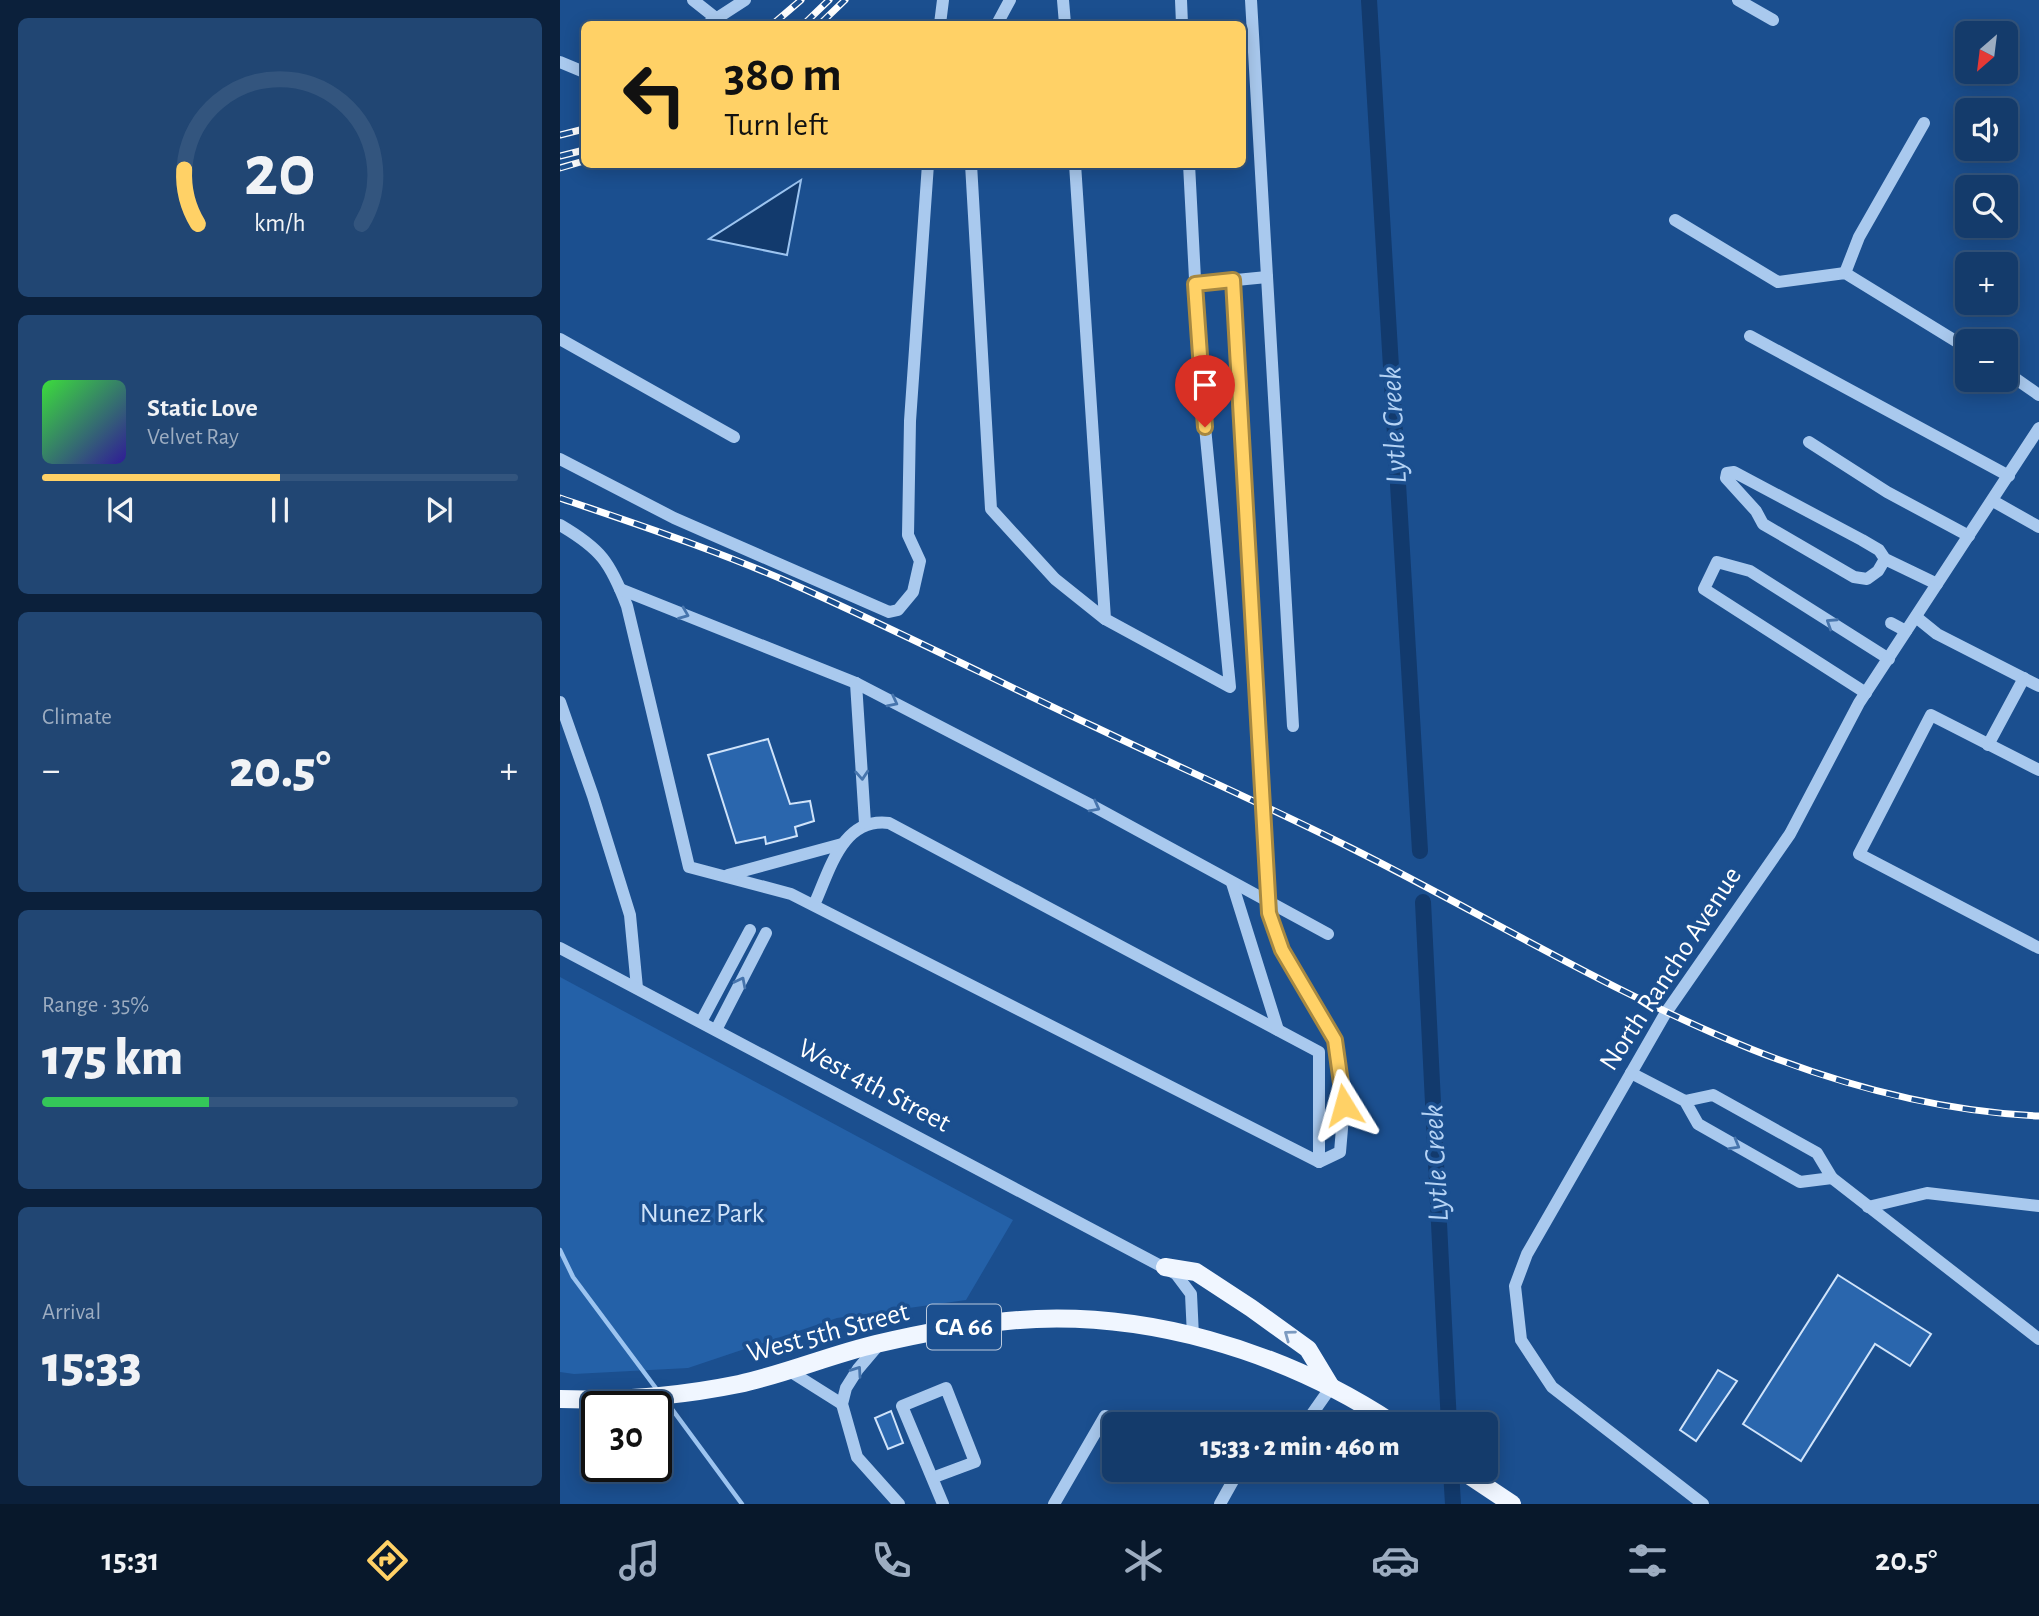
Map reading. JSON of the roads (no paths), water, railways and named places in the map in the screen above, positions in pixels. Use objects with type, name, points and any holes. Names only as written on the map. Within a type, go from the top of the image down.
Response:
[{"type":"main road","points":[[1165,1268],[1196,1272],[1251,1308],[1308,1349],[1331,1387]]},
{"type":"main road","name":"West 5th Street","points":[[560,1399],[600,1401],[672,1396],[741,1383],[880,1343],[945,1329],[1008,1321],[1130,1324],[1192,1336]]},
{"type":"main road","name":"CA 66","points":[[1192,1336],[1263,1357],[1331,1387],[1374,1412]]},
{"type":"main road","points":[[1480,1482],[1512,1504]]},
{"type":"street","points":[[694,0],[717,19],[745,0]]},
{"type":"street","points":[[940,21],[943,0]]},
{"type":"street","points":[[999,21],[1010,0]]},
{"type":"street","points":[[1063,0],[1065,21]]},
{"type":"street","points":[[1181,0],[1182,21]]},
{"type":"street","points":[[1251,0],[1293,726]]},
{"type":"street","points":[[1738,0],[1773,20]]},
{"type":"street","points":[[560,62],[581,71]]},
{"type":"street","points":[[1845,273],[1859,237],[1924,123]]},
{"type":"street","points":[[560,459],[674,518],[888,612],[898,611],[913,592],[920,561],[908,535],[911,421],[928,168]]},
{"type":"street","points":[[971,168],[991,509],[1055,579],[1105,619],[1230,687],[1200,375],[1189,168]]},
{"type":"street","points":[[1074,168],[1105,619]]},
{"type":"street","points":[[1675,220],[1778,282],[1845,273],[1955,341]]},
{"type":"street","points":[[1195,284],[1267,277]]},
{"type":"street","points":[[1233,280],[1240,353],[1269,913],[1282,950],[1335,1040],[1344,1105],[1339,1152],[1319,1162]]},
{"type":"street","points":[[1750,336],[2009,476]]},
{"type":"street","points":[[560,339],[734,437]]},
{"type":"street","points":[[2018,380],[2039,395]]},
{"type":"street","name":"North Rancho Avenue","points":[[1703,1504],[1552,1387],[1521,1340],[1515,1286],[1522,1262],[1665,1014],[1790,834],[1866,693],[2039,428]]},
{"type":"street","points":[[1809,442],[1887,492],[1969,536]]},
{"type":"street","points":[[1885,559],[1878,571],[1867,579],[1854,577],[1763,524],[1756,511],[1726,478],[1727,473],[1734,472],[1863,540],[1879,550],[1885,559],[1937,584]]},
{"type":"street","points":[[1993,501],[2039,527]]},
{"type":"street","points":[[560,525],[588,541],[613,570],[689,867],[791,894],[1319,1162]]},
{"type":"street","points":[[1866,693],[1704,589],[1717,562],[1750,570],[1889,659]]},
{"type":"street","points":[[620,589],[856,683],[1093,806],[1328,934]]},
{"type":"street","points":[[1916,617],[1937,634],[2039,686]]},
{"type":"street","points":[[1891,623],[1906,631]]},
{"type":"street","points":[[1988,744],[2024,678]]},
{"type":"street","points":[[856,683],[865,823]]},
{"type":"street","points":[[560,702],[593,796],[629,915],[637,988]]},
{"type":"street","points":[[2039,770],[1931,715],[1859,855],[2039,948]]},
{"type":"street","points":[[814,905],[842,844],[852,831],[865,823],[889,822],[1319,1052],[1319,1162]]},
{"type":"street","points":[[725,876],[842,844]]},
{"type":"street","points":[[1232,883],[1278,1030]]},
{"type":"street","points":[[701,1022],[750,930]]},
{"type":"street","points":[[716,1030],[766,933]]},
{"type":"street","name":"West 4th Street","points":[[560,948],[1165,1268],[1185,1283],[1191,1294],[1192,1336]]},
{"type":"street","points":[[1631,1073],[1685,1101],[1698,1124],[1800,1182],[1832,1178]]},
{"type":"street","points":[[1685,1101],[1713,1095],[1817,1153],[1832,1178],[2039,1339]]},
{"type":"street","points":[[1868,1207],[1927,1193],[2039,1206]]},
{"type":"street","points":[[880,1343],[846,1388],[842,1404],[857,1457],[900,1504]]},
{"type":"street","points":[[788,1370],[842,1404]]},
{"type":"street","points":[[1313,1412],[1331,1387]]},
{"type":"street","points":[[932,1478],[975,1462],[946,1388],[902,1406],[932,1478],[943,1504]]},
{"type":"street","points":[[1054,1504],[1102,1421]]},
{"type":"street","points":[[1220,1504],[1232,1482]]},
{"type":"waterway","name":"Lytle Creek","points":[[1369,0],[1420,851]]},
{"type":"waterway","name":"Lytle Creek","points":[[1423,902],[1448,1412]]},
{"type":"waterway","name":"Lytle Creek","points":[[560,1250],[573,1277],[658,1391]]},
{"type":"waterway","name":"Lytle Creek","points":[[672,1409],[742,1504]]},
{"type":"waterway","name":"Lytle Creek","points":[[1452,1482],[1453,1504]]},
{"type":"railway","points":[[776,21],[801,0]]},
{"type":"railway","points":[[807,21],[829,0]]},
{"type":"railway","points":[[823,21],[845,0]]},
{"type":"railway","points":[[560,135],[581,130]]},
{"type":"railway","points":[[560,156],[581,151]]},
{"type":"railway","points":[[560,168],[581,162]]},
{"type":"railway","points":[[560,498],[708,550],[833,602],[1319,832],[1598,978],[1682,1019],[1767,1055],[1854,1085],[1945,1106],[2039,1116]]},
{"type":"park label","name":"Nunez Park","points":[[702,1214]]}]
